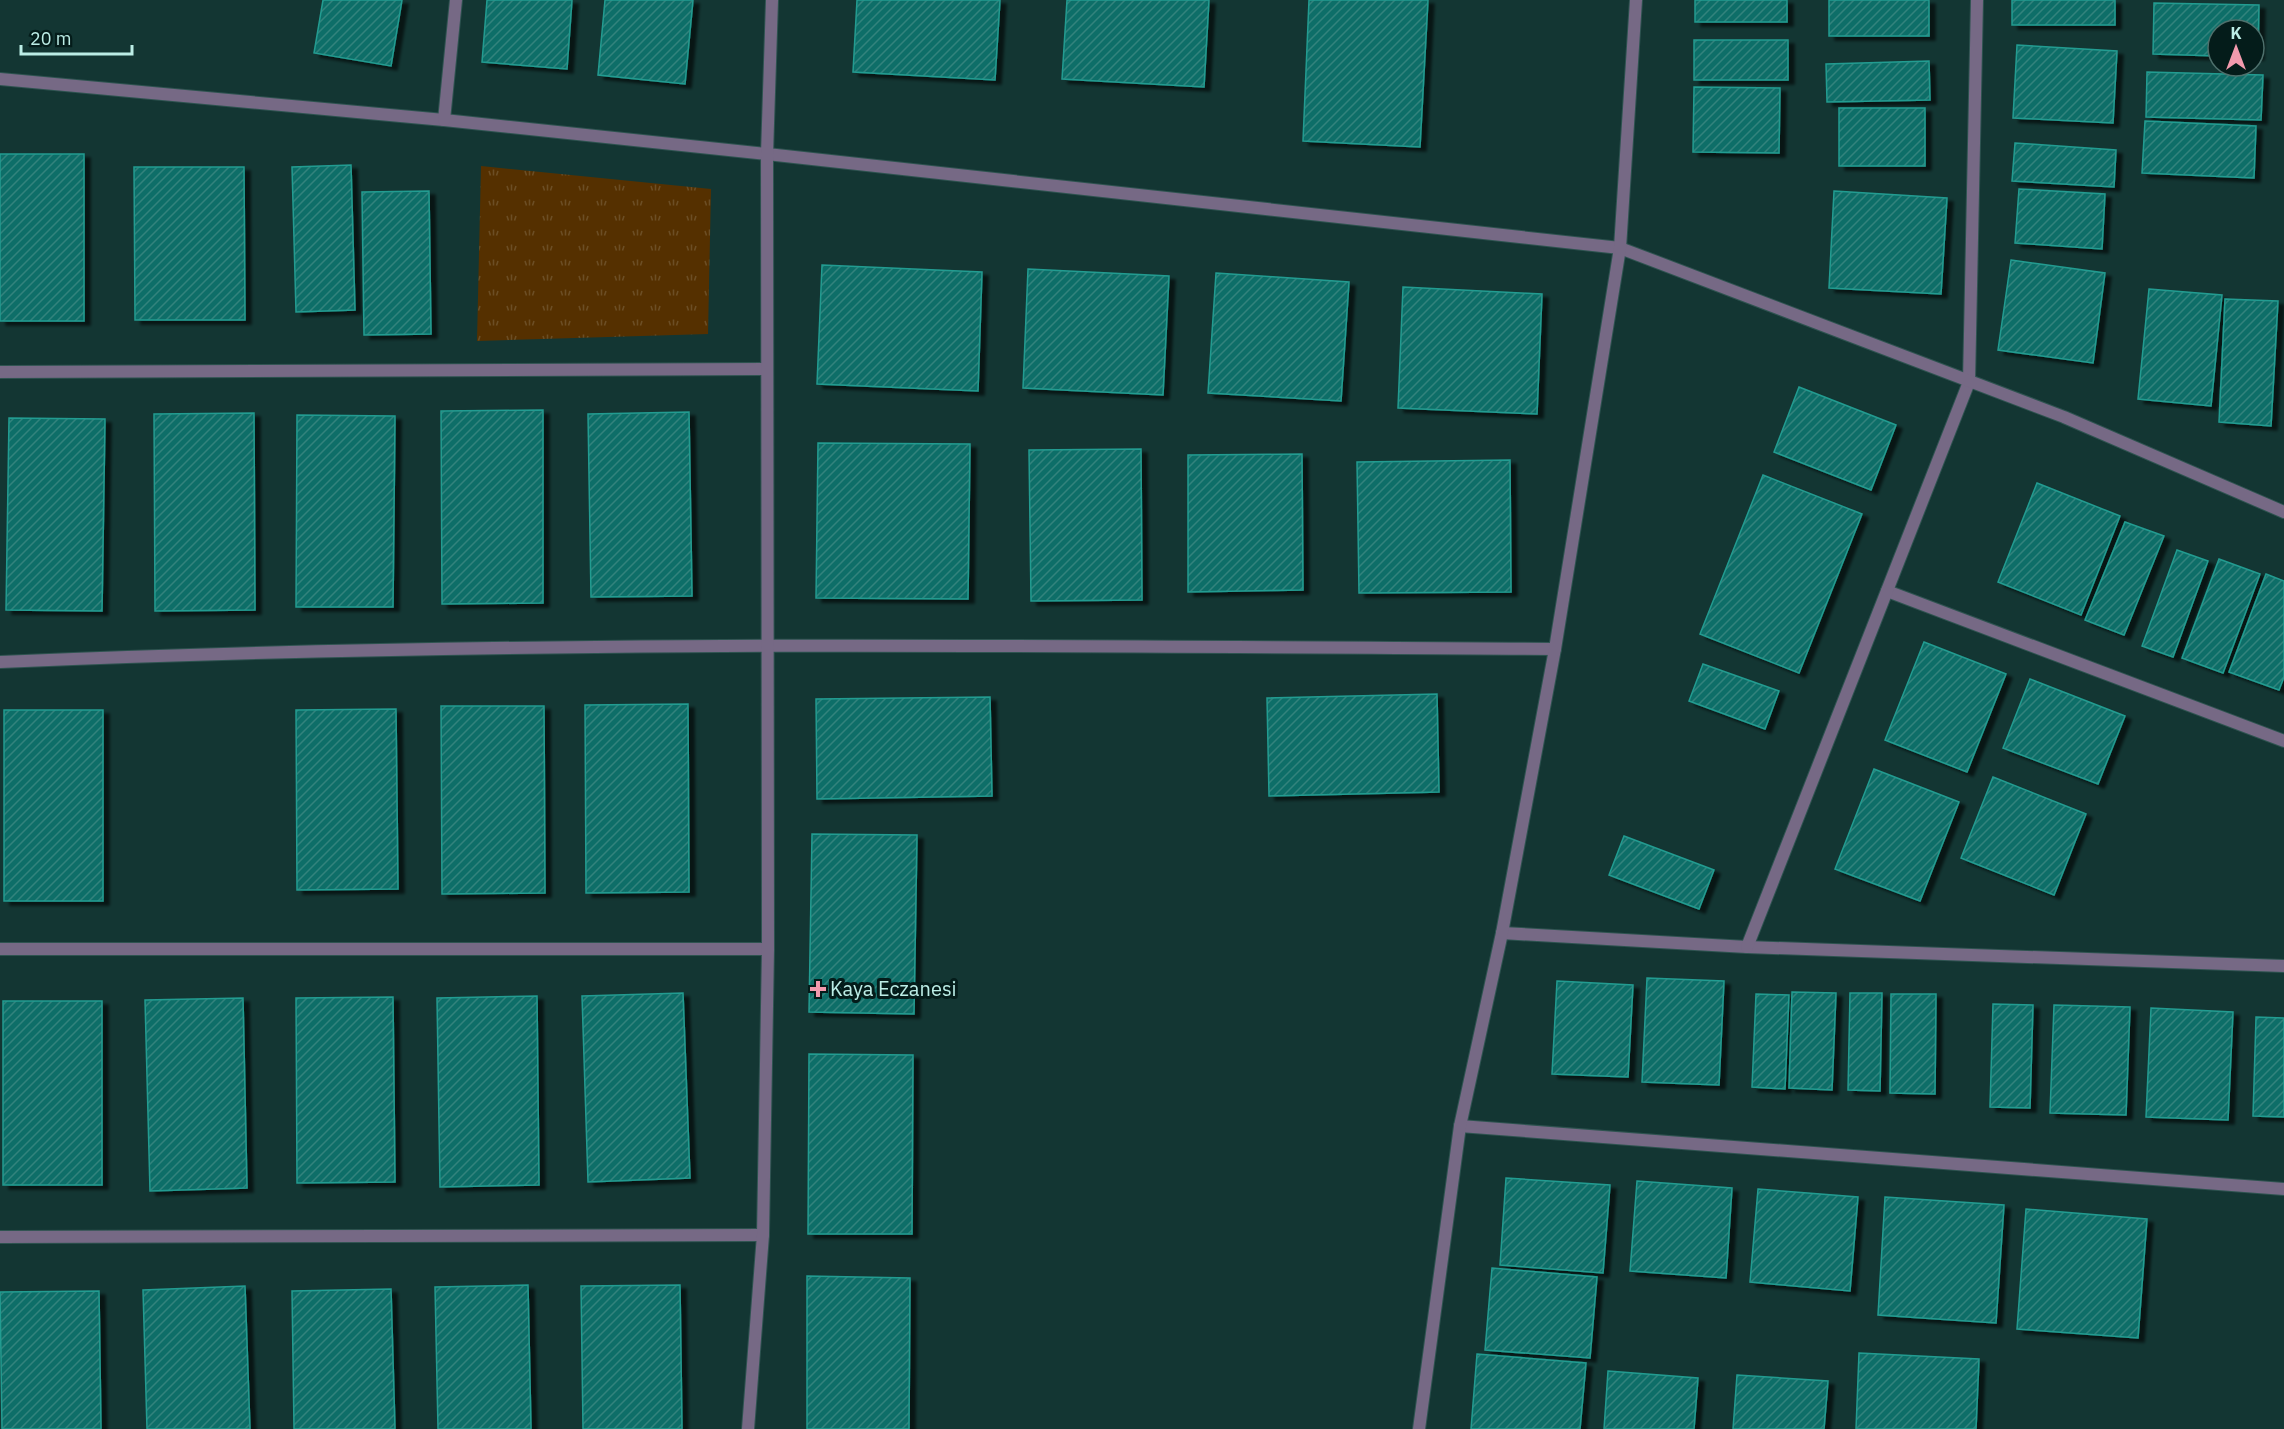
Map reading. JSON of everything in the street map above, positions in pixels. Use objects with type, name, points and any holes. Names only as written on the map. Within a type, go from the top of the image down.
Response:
[{"type":"street","points":[[444,120],[456,0]]},
{"type":"street","points":[[748,1429],[763,1235],[768,949],[767,154],[772,0]]},
{"type":"street","points":[[1419,1429],[1460,1126],[1502,933],[1555,649],[1620,248],[1636,0]]},
{"type":"street","points":[[1747,947],[1969,382],[1977,0]]},
{"type":"street","points":[[0,79],[444,120],[1620,248],[2064,417],[2284,512]]},
{"type":"street","points":[[0,372],[767,369]]},
{"type":"street","points":[[1887,591],[2284,741]]},
{"type":"street","points":[[0,662],[169,655],[766,644],[1555,649]]},
{"type":"street","points":[[1502,933],[1747,947],[2284,966]]},
{"type":"street","points":[[0,949],[768,949]]},
{"type":"street","points":[[1460,1126],[2284,1189]]},
{"type":"street","points":[[0,1237],[763,1235]]},
{"type":"green space","points":[[481,166],[711,189],[708,334],[477,341]]},
{"type":"building","points":[[323,0],[402,0],[391,66],[314,53]]},
{"type":"building","points":[[487,0],[572,0],[567,69],[482,62]]},
{"type":"building","points":[[605,0],[693,0],[685,84],[598,75]]},
{"type":"building","points":[[857,0],[1000,0],[995,80],[853,72]]},
{"type":"building","points":[[1067,0],[1209,0],[1204,87],[1062,79]]},
{"type":"building","points":[[1309,0],[1428,0],[1420,147],[1303,141]]},
{"type":"building","points":[[1695,0],[1787,0],[1787,22],[1695,22]]},
{"type":"building","points":[[1829,0],[1929,0],[1929,36],[1829,36]]},
{"type":"building","points":[[2012,0],[2115,0],[2115,25],[2012,25]]},
{"type":"building","points":[[2154,3],[2259,5],[2259,18],[2206,18],[2206,56],[2153,54]]},
{"type":"building","points":[[1694,40],[1788,40],[1788,80],[1694,80]]},
{"type":"building","points":[[2017,45],[2117,51],[2113,123],[2013,118]]},
{"type":"building","points":[[1929,61],[1930,100],[1827,102],[1826,64]]},
{"type":"building","points":[[2147,72],[2206,74],[2206,78],[2263,78],[2261,120],[2146,117]]},
{"type":"building","points":[[1694,87],[1780,88],[1779,153],[1693,152]]},
{"type":"building","points":[[1839,108],[1925,108],[1925,166],[1839,166]]},
{"type":"building","points":[[2145,121],[2256,126],[2254,178],[2142,173]]},
{"type":"building","points":[[2015,143],[2116,150],[2114,187],[2012,181]]},
{"type":"building","points":[[0,154],[84,154],[84,321],[0,321]]},
{"type":"building","points":[[351,165],[355,310],[296,312],[292,167]]},
{"type":"building","points":[[134,167],[244,167],[245,320],[135,320]]},
{"type":"building","points":[[2019,189],[2105,194],[2102,249],[2015,243]]},
{"type":"building","points":[[429,191],[431,334],[364,335],[362,192]]},
{"type":"building","points":[[1834,191],[1947,198],[1941,294],[1829,288]]},
{"type":"building","points":[[2011,260],[2105,273],[2093,363],[1998,350]]},
{"type":"building","points":[[822,265],[982,272],[978,391],[817,384]]},
{"type":"building","points":[[1028,269],[1169,276],[1163,395],[1023,388]]},
{"type":"building","points":[[1216,273],[1349,282],[1341,401],[1208,393]]},
{"type":"building","points":[[1403,287],[1542,294],[1537,414],[1398,408]]},
{"type":"building","points":[[2149,289],[2222,295],[2211,406],[2138,399]]},
{"type":"building","points":[[2225,299],[2278,301],[2271,426],[2219,422]]},
{"type":"building","points":[[1799,387],[1896,425],[1871,490],[1774,452]]},
{"type":"building","points":[[543,410],[543,603],[442,604],[441,411]]},
{"type":"building","points":[[689,412],[692,596],[591,597],[588,414]]},
{"type":"building","points":[[254,413],[255,610],[155,611],[154,414]]},
{"type":"building","points":[[297,415],[395,416],[393,607],[296,607]]},
{"type":"building","points":[[9,418],[105,419],[102,611],[6,610]]},
{"type":"building","points":[[818,443],[970,444],[968,599],[816,598]]},
{"type":"building","points":[[1141,449],[1142,600],[1031,601],[1029,450]]},
{"type":"building","points":[[1302,454],[1303,590],[1188,592],[1188,455]]},
{"type":"building","points":[[1510,460],[1511,592],[1359,593],[1357,462]]},
{"type":"building","points":[[1763,475],[1862,514],[1799,673],[1700,634]]},
{"type":"building","points":[[2037,483],[2120,516],[2081,615],[1998,582]]},
{"type":"building","points":[[2125,522],[2164,536],[2124,635],[2085,620]]},
{"type":"building","points":[[2177,550],[2208,561],[2173,657],[2142,646]]},
{"type":"building","points":[[2219,559],[2260,574],[2223,673],[2182,658]]},
{"type":"building","points":[[2266,574],[2284,581],[2284,677],[2279,690],[2229,672]]},
{"type":"building","points":[[1924,642],[2006,674],[1967,772],[1885,740]]},
{"type":"building","points":[[1703,664],[1779,691],[1765,729],[1689,701]]},
{"type":"building","points":[[2030,679],[2125,716],[2098,784],[2003,748]]},
{"type":"building","points":[[1437,694],[1439,792],[1269,796],[1267,698]]},
{"type":"building","points":[[990,697],[992,796],[817,799],[816,699]]},
{"type":"building","points":[[688,704],[689,892],[586,893],[585,705]]},
{"type":"building","points":[[441,706],[544,706],[545,893],[442,894]]},
{"type":"building","points":[[396,709],[398,889],[297,890],[296,710]]},
{"type":"building","points":[[4,710],[103,710],[103,901],[4,901]]},
{"type":"building","points":[[1874,769],[1959,802],[1920,901],[1835,869]]},
{"type":"building","points":[[1993,777],[2086,814],[2054,895],[1961,858]]},
{"type":"building","points":[[812,834],[917,835],[914,1014],[809,1012]]},
{"type":"building","points":[[1624,836],[1714,870],[1699,909],[1609,875]]},
{"type":"building","points":[[1647,978],[1724,981],[1719,1085],[1642,1082]]},
{"type":"building","points":[[1557,981],[1633,985],[1628,1077],[1552,1074]]},
{"type":"building","points":[[1792,992],[1836,993],[1832,1090],[1789,1088]]},
{"type":"building","points":[[683,993],[690,1178],[588,1182],[582,996]]},
{"type":"building","points":[[1850,993],[1882,993],[1880,1091],[1848,1090]]},
{"type":"building","points":[[1756,994],[1789,995],[1785,1089],[1752,1087]]},
{"type":"building","points":[[1891,994],[1936,994],[1935,1094],[1890,1093]]},
{"type":"building","points":[[537,996],[539,1185],[440,1187],[437,998]]},
{"type":"building","points":[[393,997],[395,1182],[297,1183],[296,998]]},
{"type":"building","points":[[243,998],[247,1188],[150,1191],[145,1000]]},
{"type":"building","points":[[3,1001],[102,1001],[102,1185],[3,1185]]},
{"type":"building","points":[[1993,1004],[2033,1005],[2030,1108],[1990,1107]]},
{"type":"building","points":[[2054,1005],[2130,1007],[2126,1115],[2050,1113]]},
{"type":"building","points":[[2151,1008],[2233,1012],[2228,1120],[2146,1117]]},
{"type":"building","points":[[2256,1017],[2284,1018],[2284,1117],[2253,1116]]},
{"type":"building","points":[[809,1054],[913,1055],[912,1234],[808,1234]]},
{"type":"building","points":[[1506,1178],[1610,1185],[1603,1273],[1500,1265]]},
{"type":"building","points":[[1637,1181],[1732,1188],[1726,1278],[1630,1271]]},
{"type":"building","points":[[1758,1189],[1858,1197],[1850,1291],[1750,1282]]},
{"type":"building","points":[[1885,1197],[2004,1205],[1996,1323],[1878,1315]]},
{"type":"building","points":[[2026,1209],[2147,1219],[2138,1338],[2017,1329]]},
{"type":"building","points":[[1492,1268],[1597,1277],[1590,1358],[1485,1350]]},
{"type":"building","points":[[807,1276],[910,1278],[909,1429],[807,1429]]},
{"type":"building","points":[[528,1285],[531,1429],[438,1429],[435,1287]]},
{"type":"building","points":[[680,1285],[682,1429],[583,1429],[581,1286]]},
{"type":"building","points":[[245,1286],[250,1429],[147,1429],[143,1290]]},
{"type":"building","points":[[391,1289],[395,1429],[294,1429],[292,1291]]},
{"type":"building","points":[[99,1291],[101,1429],[2,1429],[0,1292]]},
{"type":"building","points":[[1859,1353],[1979,1359],[1976,1429],[1856,1429]]},
{"type":"building","points":[[1477,1354],[1586,1363],[1580,1429],[1471,1429]]},
{"type":"building","points":[[1608,1371],[1698,1378],[1694,1429],[1604,1429]]},
{"type":"building","points":[[1737,1375],[1828,1381],[1824,1429],[1733,1429]]},
{"type":"place","name":"Kaya Eczanesi","points":[[818,989]]}]
